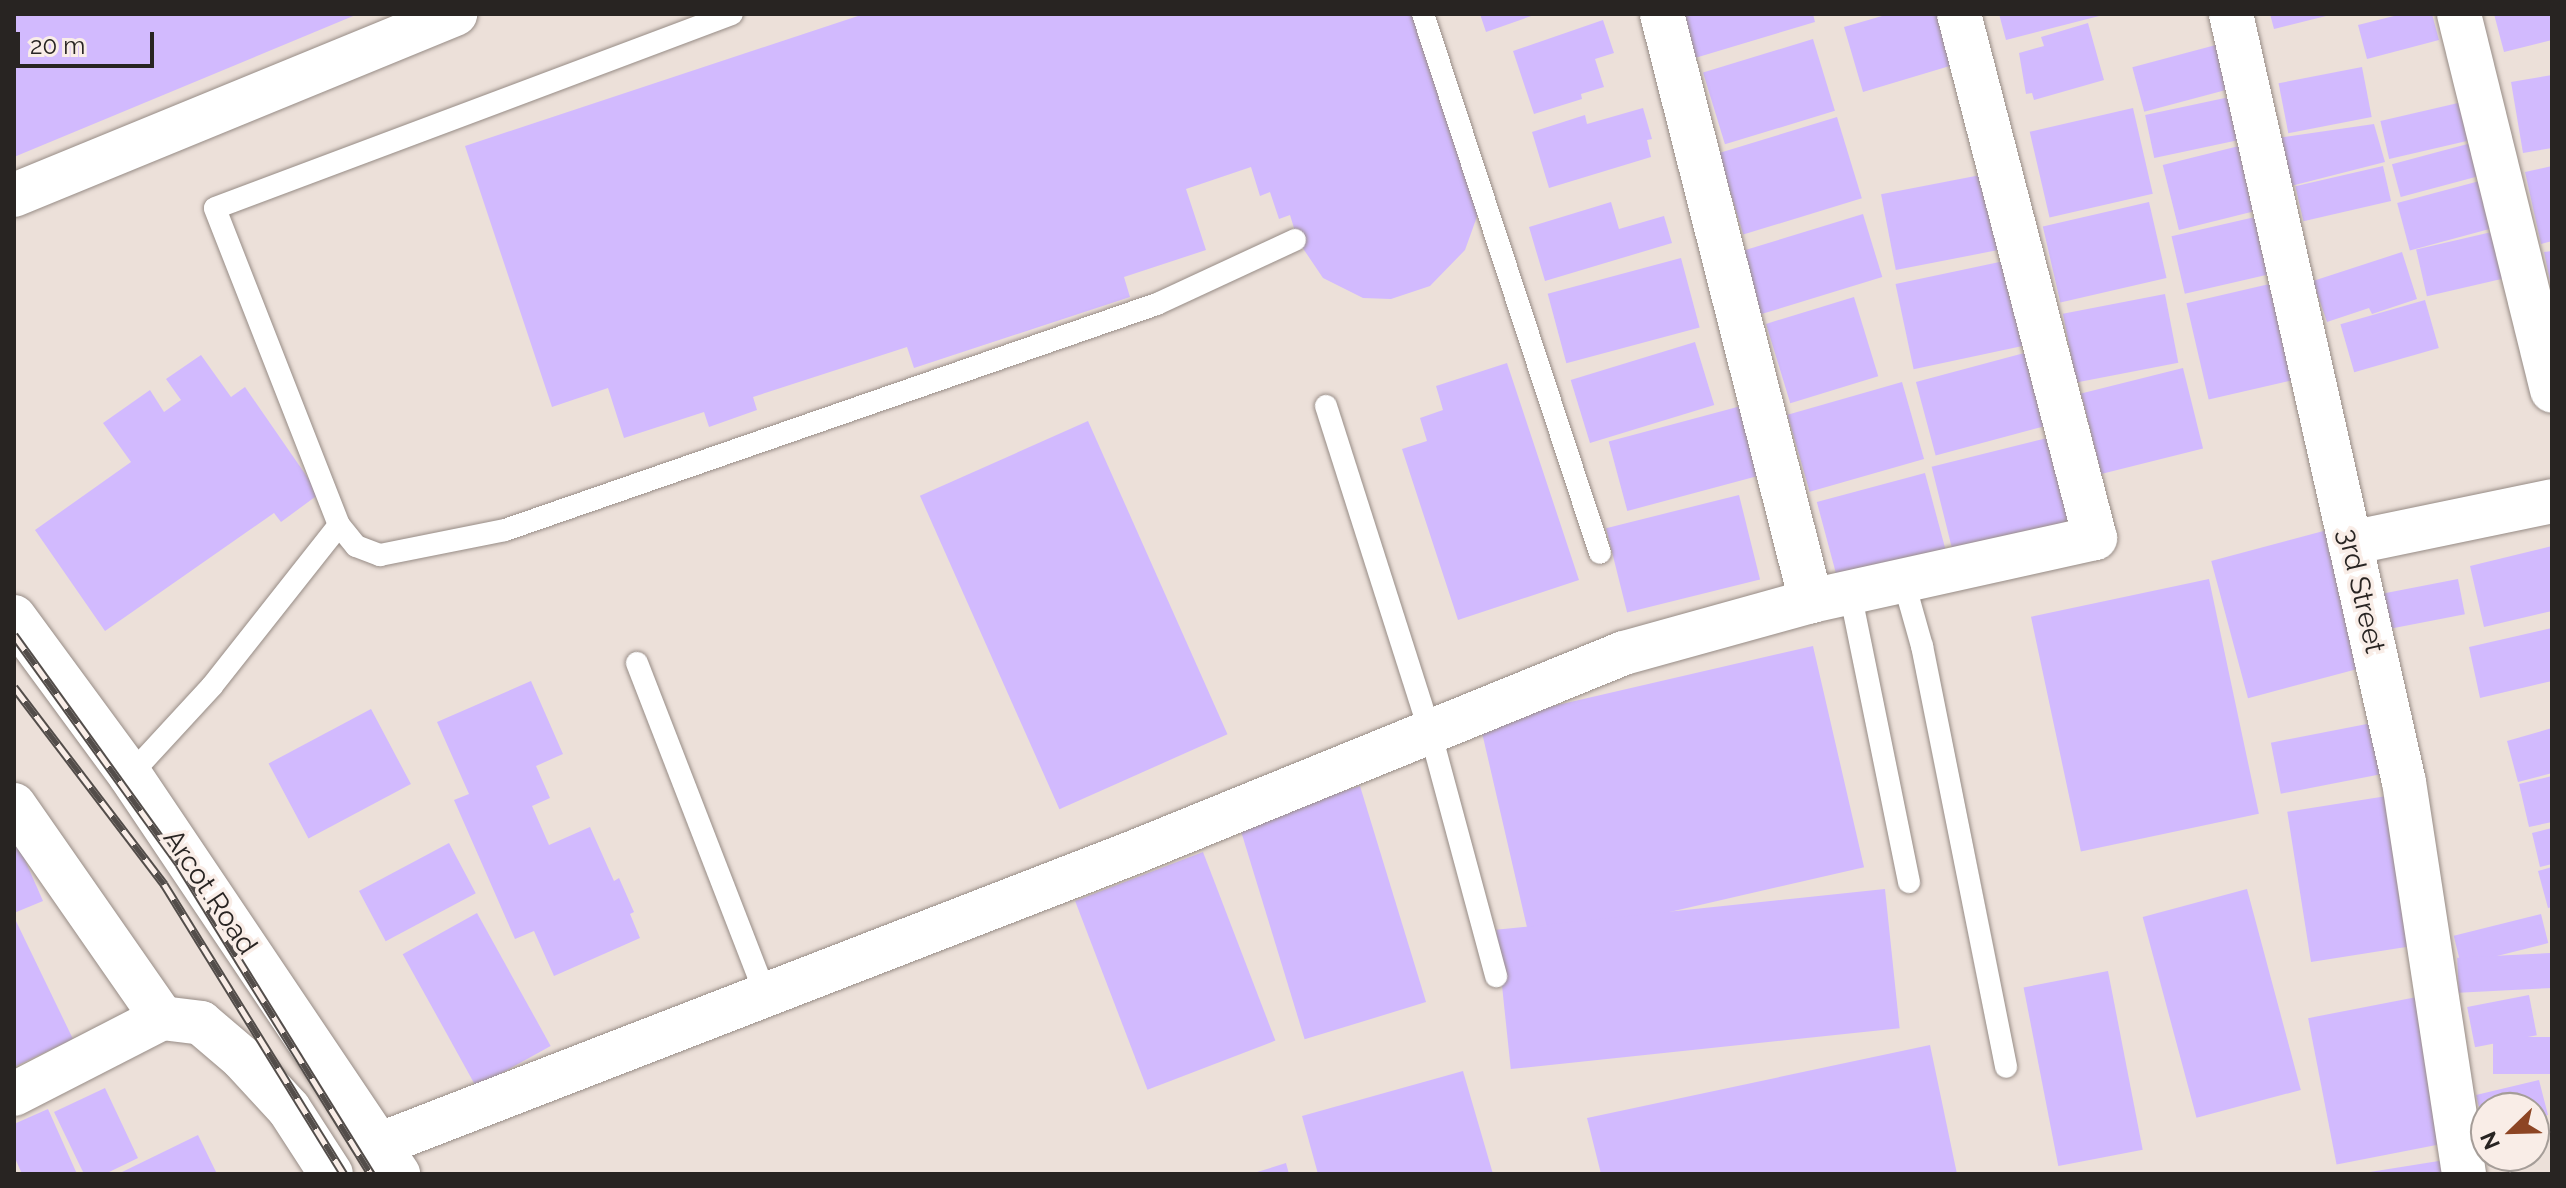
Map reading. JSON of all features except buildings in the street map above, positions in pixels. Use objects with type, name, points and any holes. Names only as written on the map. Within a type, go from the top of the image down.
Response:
[{"type":"street","points":[[14,195],[455,14]]},
{"type":"street","points":[[1662,14],[1830,596]]},
{"type":"street","points":[[390,1159],[766,995],[1137,851],[1624,653],[1830,596],[2095,538],[1959,14]]},
{"type":"street","name":"3rd Street","points":[[2231,14],[2404,782],[2464,1174]]},
{"type":"street","points":[[2459,14],[2552,391]]},
{"type":"street","points":[[2350,543],[2552,501]]},
{"type":"street","name":"Arcot Road","points":[[14,617],[130,775],[390,1159]]},
{"type":"street","points":[[14,805],[162,1018]]},
{"type":"street","points":[[14,1094],[162,1018],[201,1023],[242,1058],[289,1109],[331,1174]]},
{"type":"lane","points":[[732,14],[215,208],[339,525],[356,546],[380,555],[505,530],[1157,304],[1295,240]]},
{"type":"lane","points":[[1423,14],[1600,553]]},
{"type":"lane","points":[[1326,406],[1430,731],[1496,976]]},
{"type":"lane","points":[[130,775],[212,686],[339,525]]},
{"type":"lane","points":[[1903,579],[1922,646],[2006,1067]]},
{"type":"lane","points":[[1830,596],[1909,882]]},
{"type":"lane","points":[[637,663],[766,995]]},
{"type":"railway","points":[[14,635],[179,864],[371,1174]]},
{"type":"railway","points":[[14,687],[164,884],[344,1174]]}]
